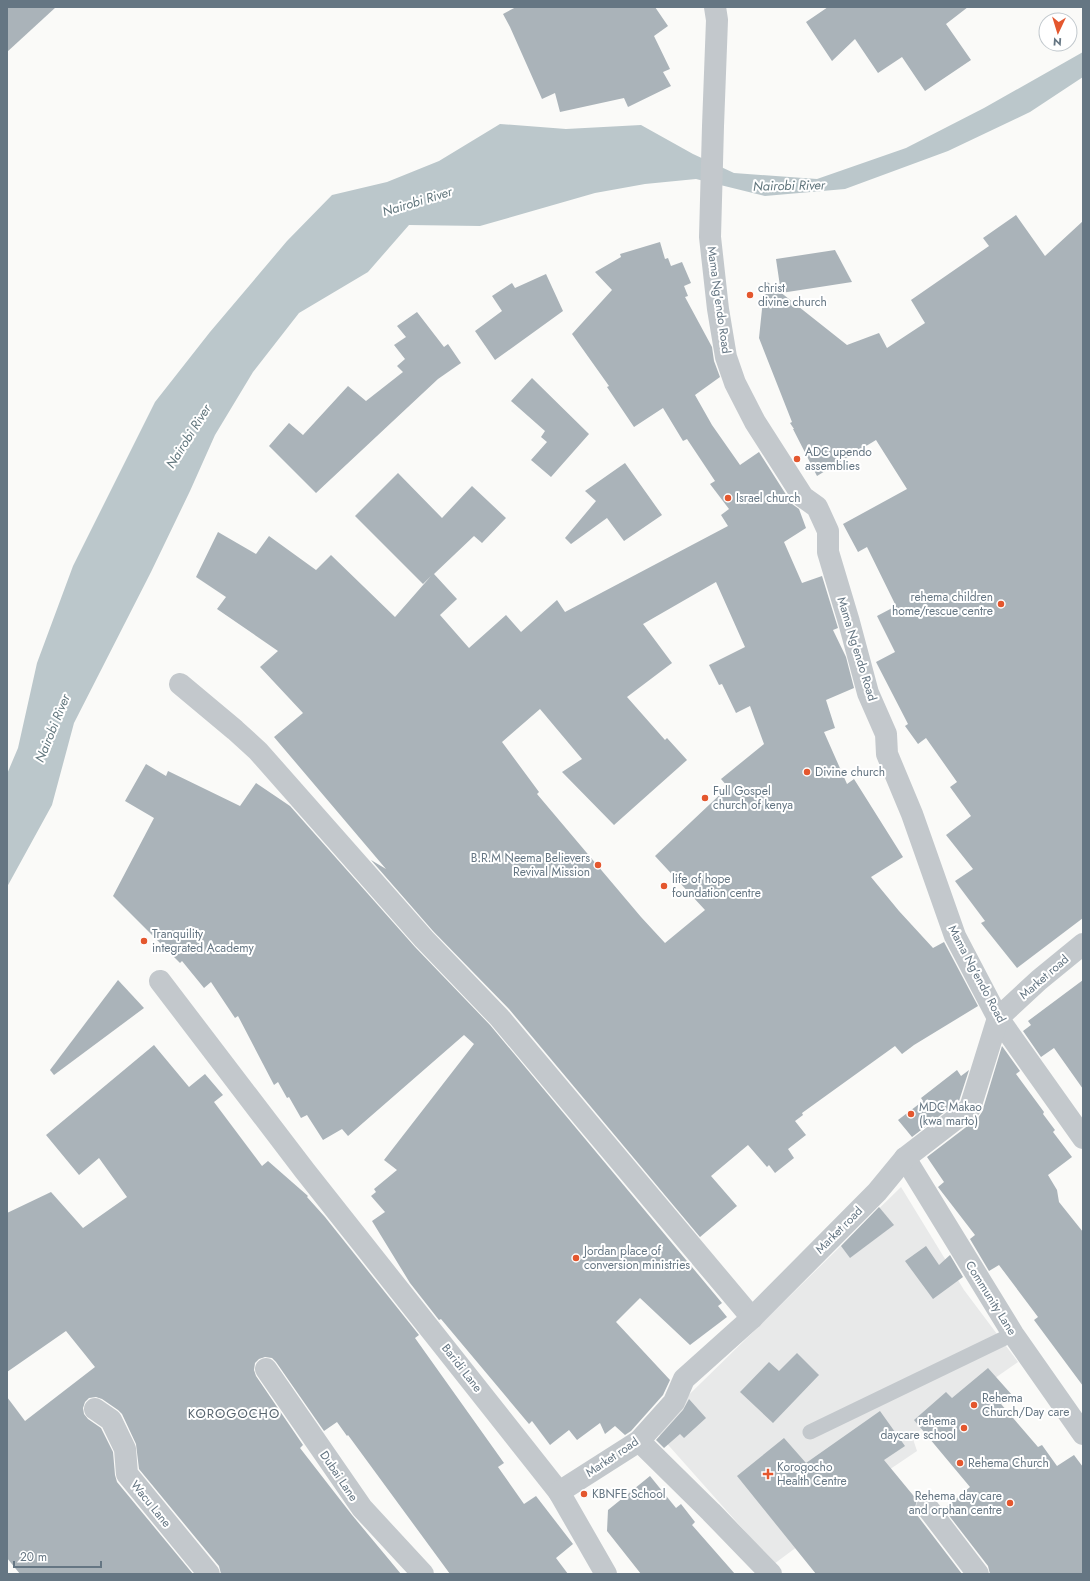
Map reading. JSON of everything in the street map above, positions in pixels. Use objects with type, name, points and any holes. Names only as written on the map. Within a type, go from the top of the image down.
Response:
[{"type":"street","name":"Mama Ng'endo Road","points":[[715,7],[717,20],[710,237],[718,309],[726,356],[735,383],[754,422],[803,497],[817,507],[828,531],[828,552],[868,693],[886,734],[887,754],[912,814],[955,936],[998,1018],[1083,1138]]},
{"type":"street","points":[[180,684],[258,751],[424,939],[499,1017],[752,1318]]},
{"type":"street","name":"Market road","points":[[559,1492],[639,1441],[674,1402],[684,1379],[752,1318],[877,1192],[905,1158],[970,1108],[998,1018],[1039,980],[1083,944]]},
{"type":"street","name":"Baridi Lane","points":[[160,981],[305,1171],[559,1492],[606,1574]]},
{"type":"street","name":"Community Lane","points":[[905,1158],[1013,1334],[1083,1434]]},
{"type":"street","name":"Dubai Lane","points":[[266,1369],[362,1508],[423,1574]]},
{"type":"street","name":"Wacu Lane","points":[[95,1409],[112,1420],[125,1449],[127,1474],[209,1574]]},
{"type":"street","points":[[639,1441],[771,1574]]},
{"type":"street","points":[[927,1507],[978,1574]]},
{"type":"lane","points":[[810,1432],[1013,1334]]},
{"type":"shaded area","points":[[901,1187],[964,1290],[1018,1362],[912,1436],[917,1451],[868,1484],[872,1491],[774,1564],[654,1429]]},
{"type":"water","name":"Nairobi River","points":[[1083,52],[1083,77],[1030,112],[948,151],[845,189],[765,196],[696,179],[645,184],[595,193],[480,226],[409,225],[368,272],[299,313],[253,372],[215,435],[151,572],[74,723],[52,805],[7,887],[7,774],[18,748],[37,663],[73,566],[155,402],[210,332],[287,241],[332,195],[387,182],[439,161],[500,124],[566,129],[641,125],[693,154],[734,173],[817,179],[906,148],[984,108]]},
{"type":"building","points":[[7,7],[56,7],[7,52]]},
{"type":"building","points":[[516,7],[655,7],[668,26],[654,36],[670,69],[663,72],[671,86],[628,107],[624,98],[560,112],[555,93],[542,99],[503,14]]},
{"type":"building","points":[[828,7],[968,7],[946,24],[971,60],[925,91],[902,57],[878,73],[855,39],[832,61],[806,22]]},
{"type":"building","points":[[1016,215],[1045,256],[1083,221],[1083,918],[1017,968],[981,923],[985,921],[955,881],[973,869],[946,835],[971,816],[950,787],[957,782],[926,738],[918,744],[905,726],[908,724],[876,662],[895,652],[877,616],[896,606],[867,547],[858,552],[843,524],[907,489],[876,440],[817,476],[790,423],[792,422],[759,338],[765,280],[847,345],[879,333],[887,348],[925,323],[911,300],[989,246],[983,238]]},
{"type":"building","points":[[660,242],[665,259],[668,258],[671,266],[682,262],[691,283],[684,286],[688,296],[685,297],[712,347],[714,361],[720,377],[695,395],[712,425],[740,465],[759,452],[792,504],[799,509],[806,528],[784,542],[802,583],[822,576],[838,628],[833,630],[846,657],[854,688],[826,700],[835,728],[824,732],[847,784],[854,779],[903,857],[871,877],[899,911],[933,948],[944,942],[978,1006],[914,1045],[902,1054],[895,1046],[802,1113],[803,1115],[795,1121],[806,1135],[788,1149],[794,1158],[775,1173],[769,1165],[767,1167],[748,1145],[711,1176],[737,1206],[700,1237],[509,1009],[433,931],[371,860],[386,869],[274,737],[303,713],[260,667],[278,651],[217,609],[226,597],[196,577],[218,532],[256,554],[269,536],[316,570],[331,555],[395,617],[431,576],[423,584],[355,516],[398,473],[442,518],[472,486],[506,518],[482,543],[474,536],[434,574],[457,599],[440,615],[469,648],[506,615],[521,632],[557,600],[565,612],[728,526],[721,515],[729,509],[710,484],[715,481],[687,439],[683,441],[663,408],[634,427],[607,387],[609,386],[572,334],[612,290],[595,272],[621,257],[620,254]],"holes":[[[716,582],[745,647],[709,665],[719,685],[722,684],[736,713],[750,706],[764,744],[721,779],[728,787],[655,856],[705,910],[665,943],[641,917],[537,794],[539,792],[502,742],[540,709],[582,759],[562,772],[614,825],[687,760],[667,738],[665,740],[627,697],[672,663],[643,624]]]},
{"type":"building","points":[[835,250],[852,282],[781,293],[776,259]]},
{"type":"building","points":[[546,274],[563,311],[495,360],[475,331],[502,311],[492,296],[512,283],[515,288]]},
{"type":"building","points":[[417,312],[444,347],[448,344],[461,363],[438,379],[316,493],[269,446],[289,423],[303,435],[348,386],[366,401],[403,372],[397,366],[405,359],[394,345],[406,337],[397,326]]},
{"type":"building","points":[[532,378],[589,434],[551,477],[531,460],[547,442],[541,437],[545,431],[511,401]]},
{"type":"building","points":[[625,463],[662,515],[624,541],[607,518],[571,544],[565,538],[596,501],[585,491]]},
{"type":"building","points":[[146,764],[166,776],[168,771],[240,806],[256,783],[290,806],[415,947],[490,1025],[722,1303],[718,1306],[727,1317],[690,1345],[640,1298],[616,1322],[670,1380],[663,1395],[631,1431],[625,1435],[615,1426],[605,1434],[600,1423],[577,1440],[569,1430],[550,1445],[532,1421],[529,1424],[441,1319],[439,1320],[410,1283],[372,1221],[385,1212],[371,1196],[376,1192],[374,1189],[397,1170],[384,1160],[474,1044],[464,1035],[348,1136],[342,1129],[323,1140],[307,1115],[301,1118],[278,1082],[274,1085],[238,1016],[235,1018],[211,982],[204,988],[182,961],[180,963],[113,896],[154,818],[125,801]]},
{"type":"building","points":[[118,980],[144,1008],[54,1075],[50,1070]]},
{"type":"building","points":[[1083,980],[1083,1089],[1054,1048],[1041,1057],[1023,1031],[1031,1025],[1028,1021]]},
{"type":"building","points":[[154,1045],[189,1087],[205,1074],[223,1095],[214,1102],[262,1166],[268,1161],[308,1196],[307,1197],[325,1217],[419,1335],[415,1338],[504,1463],[498,1467],[524,1504],[536,1496],[573,1544],[556,1558],[568,1574],[450,1574],[337,1422],[324,1431],[276,1362],[272,1358],[265,1357],[259,1359],[255,1363],[254,1370],[256,1376],[303,1445],[300,1448],[352,1515],[401,1574],[221,1574],[219,1566],[139,1469],[136,1444],[122,1414],[102,1399],[96,1397],[89,1398],[85,1402],[83,1408],[84,1414],[88,1419],[101,1428],[113,1452],[117,1482],[193,1574],[20,1574],[7,1558],[7,1397],[25,1421],[95,1367],[66,1331],[7,1372],[7,1213],[51,1192],[83,1228],[127,1197],[99,1158],[79,1175],[46,1135]]},
{"type":"building","points":[[1002,1046],[1020,1071],[1016,1074],[1044,1112],[1043,1114],[1055,1130],[1053,1132],[1072,1157],[1048,1175],[1057,1190],[1059,1202],[1083,1232],[1083,1386],[1034,1320],[1038,1317],[999,1265],[989,1271],[970,1239],[975,1235],[938,1187],[944,1182],[927,1157],[978,1118],[982,1112]]},
{"type":"building","points":[[957,1070],[961,1076],[969,1070],[959,1101],[912,1137],[898,1120],[923,1101],[921,1098]]},
{"type":"building","points":[[879,1207],[894,1225],[850,1258],[841,1246]]},
{"type":"building","points":[[926,1246],[939,1265],[950,1255],[963,1277],[933,1299],[905,1261]]},
{"type":"building","points":[[797,1353],[819,1375],[773,1423],[740,1392],[769,1362],[779,1371]]},
{"type":"building","points":[[988,1368],[1012,1395],[1001,1404],[1038,1447],[1042,1445],[1057,1466],[1074,1455],[1083,1467],[1083,1574],[990,1574],[988,1566],[944,1509],[970,1487],[914,1420],[946,1392],[952,1398]]},
{"type":"building","points":[[689,1399],[706,1418],[684,1438],[680,1434],[664,1448],[656,1440],[683,1410]]},
{"type":"building","points":[[880,1411],[905,1446],[884,1460],[917,1500],[915,1508],[917,1515],[962,1574],[816,1574],[737,1476],[784,1438],[806,1463]]},
{"type":"building","points":[[650,1476],[676,1508],[681,1504],[695,1522],[692,1525],[735,1574],[641,1574],[607,1531],[608,1510]]},
{"type":"place","name":"christ divine church","points":[[750,295]]},
{"type":"place","name":"ADC upendo assemblies","points":[[797,459]]},
{"type":"place","name":"Israel church","points":[[728,498]]},
{"type":"place","name":"rehema children home/rescue centre","points":[[1001,604]]},
{"type":"place","name":"Divine church","points":[[807,772]]},
{"type":"place","name":"Full Gospel church of kenya","points":[[705,798]]},
{"type":"place","name":"B.R.M Neema Believers Revival Mission","points":[[598,865]]},
{"type":"place","name":"life of hope foundation centre","points":[[664,886]]},
{"type":"place","name":"Tranquility integrated Academy","points":[[144,941]]},
{"type":"place","name":"MDC Makao (kwa marto)","points":[[911,1114]]},
{"type":"place","name":"Jordan place of conversion ministries","points":[[576,1258]]},
{"type":"place","name":"Rehema Church/Day care","points":[[974,1405]]},
{"type":"place","name":"rehema daycare school","points":[[964,1428]]},
{"type":"place","name":"Rehema Church","points":[[960,1463]]},
{"type":"place","name":"Korogocho Health Centre","points":[[768,1474]]},
{"type":"place","name":"KBNFE School","points":[[584,1494]]},
{"type":"place","name":"Rehema day care and orphan centre","points":[[1010,1503]]},
{"type":"district","name":"KOROGOCHO","points":[[234,1413]]}]
